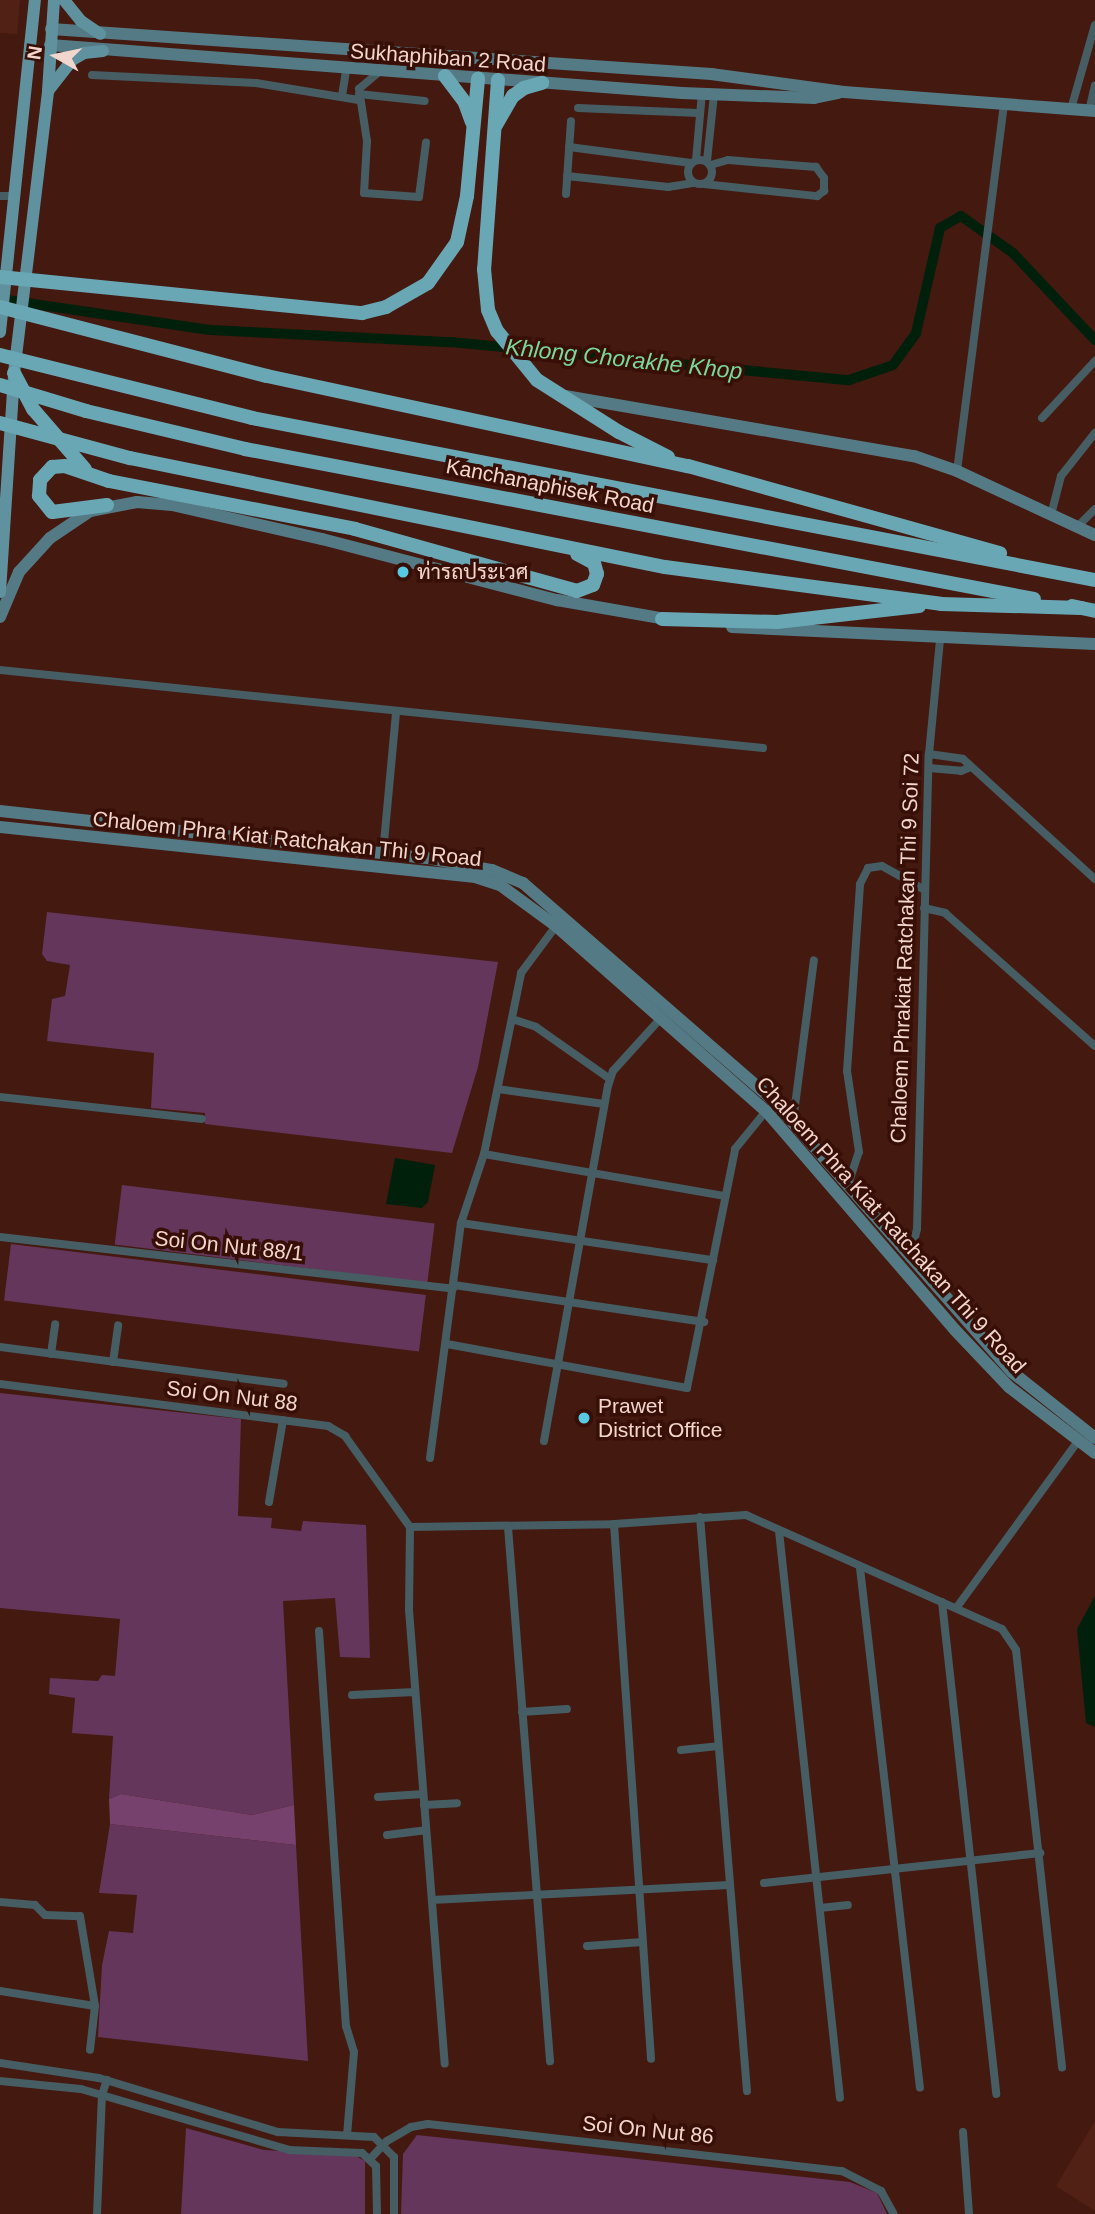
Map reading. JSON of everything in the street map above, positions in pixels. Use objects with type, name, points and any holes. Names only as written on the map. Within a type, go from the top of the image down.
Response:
[{"type":"highway","points":[[444,76],[465,103],[473,130]]},
{"type":"highway","points":[[0,277],[362,313],[386,307],[428,283],[457,242],[467,196],[478,79]]},
{"type":"highway","points":[[498,80],[484,269],[488,310],[507,348],[537,380],[619,432],[688,467]]},
{"type":"highway","points":[[493,129],[513,96],[524,88],[542,83]]},
{"type":"highway","points":[[467,196],[489,196]]},
{"type":"highway","points":[[0,307],[267,376],[688,467],[1018,558],[1048,571]]},
{"type":"highway","name":"Kanchanaphisek Road","points":[[0,355],[252,418],[1095,580]]},
{"type":"highway","points":[[14,373],[54,436],[95,476]]},
{"type":"highway","name":"Kanchanaphisek Road","points":[[0,385],[86,411],[245,449],[1088,609]]},
{"type":"highway","points":[[5,428],[283,492],[678,569],[941,604],[1088,609]]},
{"type":"highway","points":[[107,505],[57,513],[39,496],[42,476],[56,466],[355,529],[571,590],[593,585],[596,569],[590,559],[515,538]]},
{"type":"highway","points":[[662,619],[777,622],[941,604]]},
{"type":"main road","points":[[0,330],[35,0]]},
{"type":"main road","points":[[0,477],[21,331],[28,246],[48,90],[54,0]]},
{"type":"main road","points":[[64,0],[81,22],[100,34]]},
{"type":"main road","points":[[32,29],[51,29]]},
{"type":"main road","name":"Sukhaphiban 2 Road","points":[[51,29],[480,61],[711,74],[844,92],[1092,111]]},
{"type":"main road","points":[[30,44],[50,45]]},
{"type":"main road","name":"Sukhaphiban 2 Road","points":[[50,45],[346,70],[708,93],[814,98],[844,92]]},
{"type":"main road","points":[[48,90],[72,60],[84,53],[103,51]]},
{"type":"main road","points":[[478,79],[480,61]]},
{"type":"main road","points":[[498,80],[500,62]]},
{"type":"main road","points":[[562,395],[880,447],[957,471],[1095,536]]},
{"type":"main road","points":[[0,592],[5,428]]},
{"type":"main road","points":[[0,617],[19,572],[35,553],[75,519],[107,505],[172,505],[557,600],[662,619],[940,639],[1095,644]]},
{"type":"main road","name":"Chaloem Phra Kiat Ratchakan Thi 9 Road","points":[[0,811],[383,853],[483,867],[523,883],[712,1045],[793,1121],[1012,1372],[1095,1438]]},
{"type":"main road","name":"Chaloem Phra Kiat Ratchakan Thi 9 Road","points":[[0,827],[475,877],[500,885],[556,926],[766,1111],[955,1330],[1009,1387],[1095,1453]]},
{"type":"street","points":[[1071,109],[1095,25]]},
{"type":"street","points":[[342,96],[346,70]]},
{"type":"street","points":[[379,72],[359,97],[367,141],[364,193],[419,197],[426,142]]},
{"type":"street","points":[[92,75],[256,83],[342,96],[425,101]]},
{"type":"street","points":[[1092,111],[1095,86]]},
{"type":"street","points":[[693,183],[687,173],[693,161],[698,113],[708,93]]},
{"type":"street","points":[[704,184],[712,176],[709,163],[708,93]]},
{"type":"street","points":[[957,471],[983,248],[1004,104]]},
{"type":"street","points":[[578,108],[698,113]]},
{"type":"street","points":[[566,194],[571,121]]},
{"type":"street","points":[[567,176],[668,187],[693,183],[817,196],[824,191],[824,178],[816,167],[728,160],[709,163],[569,147]]},
{"type":"street","points":[[0,196],[15,196]]},
{"type":"street","points":[[1042,418],[1095,361]]},
{"type":"street","points":[[1051,515],[1061,476],[1095,433]]},
{"type":"street","points":[[1077,527],[1095,509]]},
{"type":"street","name":"Chaloem Phrakiat Ratchakan Thi 9 Soi 72","points":[[911,1259],[917,1229],[929,754],[940,639]]},
{"type":"street","points":[[0,670],[763,748]]},
{"type":"street","points":[[383,853],[396,712]]},
{"type":"street","points":[[929,754],[963,759],[1095,879]]},
{"type":"street","points":[[929,768],[961,771],[971,767]]},
{"type":"street","points":[[848,1185],[859,1152],[847,1071],[860,884],[868,868],[882,866],[925,890]]},
{"type":"street","points":[[924,908],[945,913],[1095,1046]]},
{"type":"street","points":[[430,1458],[461,1223],[484,1154],[526,962],[556,926]]},
{"type":"street","points":[[793,1121],[814,960]]},
{"type":"street","points":[[544,1441],[610,1079],[660,1018]]},
{"type":"street","points":[[512,1019],[536,1027],[610,1079]]},
{"type":"street","points":[[498,1089],[604,1104]]},
{"type":"street","points":[[0,1097],[202,1119]]},
{"type":"street","points":[[447,1344],[684,1390],[690,1385],[704,1322],[735,1149],[766,1111]]},
{"type":"street","points":[[484,1154],[725,1196]]},
{"type":"street","points":[[461,1223],[582,1238],[713,1261]]},
{"type":"street","name":"Soi On Nut 88/1","points":[[0,1237],[571,1299],[704,1322]]},
{"type":"street","points":[[51,1354],[55,1324]]},
{"type":"street","points":[[113,1362],[118,1325]]},
{"type":"street","points":[[0,1347],[284,1384]]},
{"type":"street","name":"Soi On Nut 88","points":[[0,1384],[283,1420],[338,1430],[410,1527]]},
{"type":"street","points":[[269,1502],[283,1420]]},
{"type":"street","points":[[957,1607],[1078,1441]]},
{"type":"street","points":[[445,2064],[409,1610],[410,1527],[614,1524],[746,1515],[1002,1629],[1016,1650],[1062,2067]]},
{"type":"street","points":[[700,1517],[747,2091]]},
{"type":"street","points":[[614,1524],[651,2059]]},
{"type":"street","points":[[508,1527],[550,2061]]},
{"type":"street","points":[[779,1531],[840,2098]]},
{"type":"street","points":[[860,1568],[920,2088]]},
{"type":"street","points":[[942,1602],[996,2094]]},
{"type":"street","points":[[319,1631],[346,2026],[354,2052],[347,2135]]},
{"type":"street","points":[[352,1695],[415,1692]]},
{"type":"street","points":[[522,1712],[567,1709]]},
{"type":"street","points":[[681,1751],[718,1746]]},
{"type":"street","points":[[378,1797],[423,1794]]},
{"type":"street","points":[[424,1805],[457,1803]]},
{"type":"street","points":[[387,1835],[426,1830]]},
{"type":"street","points":[[764,1883],[1040,1853]]},
{"type":"street","points":[[432,1900],[729,1885]]},
{"type":"street","points":[[0,1902],[35,1905],[45,1915],[80,1916],[95,2006],[90,2050]]},
{"type":"street","points":[[820,1908],[848,1905]]},
{"type":"street","points":[[587,1946],[643,1942]]},
{"type":"street","points":[[0,1991],[95,2006]]},
{"type":"street","points":[[0,2063],[107,2080],[278,2132],[365,2134],[384,2143],[394,2157],[394,2214]]},
{"type":"street","points":[[97,2214],[102,2095],[107,2080]]},
{"type":"street","points":[[0,2081],[102,2095],[289,2150],[353,2150],[370,2158],[378,2180],[377,2214]]},
{"type":"street","name":"Soi On Nut 86","points":[[370,2158],[384,2143],[411,2127],[428,2124],[809,2165],[868,2181],[881,2191],[894,2214]]},
{"type":"street","points":[[963,2132],[969,2214]]},
{"type":"shaded area","points":[[0,0],[20,0],[17,34],[0,33]]},
{"type":"shaded area","points":[[47,912],[498,962],[478,1067],[452,1153],[205,1124],[205,1113],[151,1108],[154,1053],[47,1041],[52,999],[65,996],[70,965],[47,961],[42,954]]},
{"type":"shaded area","points":[[395,1158],[435,1165],[428,1202],[422,1208],[386,1204]]},
{"type":"shaded area","points":[[122,1185],[435,1223],[427,1283],[115,1245]]},
{"type":"shaded area","points":[[11,1244],[426,1295],[419,1352],[4,1301]]},
{"type":"shaded area","points":[[0,1393],[241,1419],[238,1516],[272,1518],[271,1528],[301,1531],[303,1521],[366,1525],[370,1658],[340,1657],[335,1598],[283,1601],[294,1805],[252,1815],[121,1794],[109,1799],[113,1736],[72,1733],[75,1698],[49,1694],[50,1678],[98,1681],[102,1675],[115,1676],[120,1619],[0,1608]]},
{"type":"shaded area","points":[[1095,1596],[1095,1727],[1086,1723],[1077,1629]]},
{"type":"shaded area","points":[[121,1794],[252,1815],[294,1805],[296,1845],[110,1824],[109,1799]]},
{"type":"shaded area","points":[[110,1824],[296,1845],[308,2061],[98,2037],[102,1965],[109,1931],[133,1933],[137,1895],[99,1893]]},
{"type":"shaded area","points":[[1095,2121],[1095,2211],[1056,2186]]},
{"type":"shaded area","points":[[186,2128],[264,2150],[354,2155],[365,2161],[365,2214],[181,2214]]},
{"type":"shaded area","points":[[417,2135],[850,2182],[877,2193],[887,2214],[401,2214],[403,2154]]},
{"type":"waterway","name":"Khlong Chorakhe Khop","points":[[0,299],[210,330],[451,342],[849,380],[893,365],[916,333],[940,228],[961,216],[1013,253],[1095,340]]},
{"type":"place","name":"ท่ารถประเวศ","points":[[403,572]]},
{"type":"place","name":"Prawet District Office","points":[[584,1418]]}]
